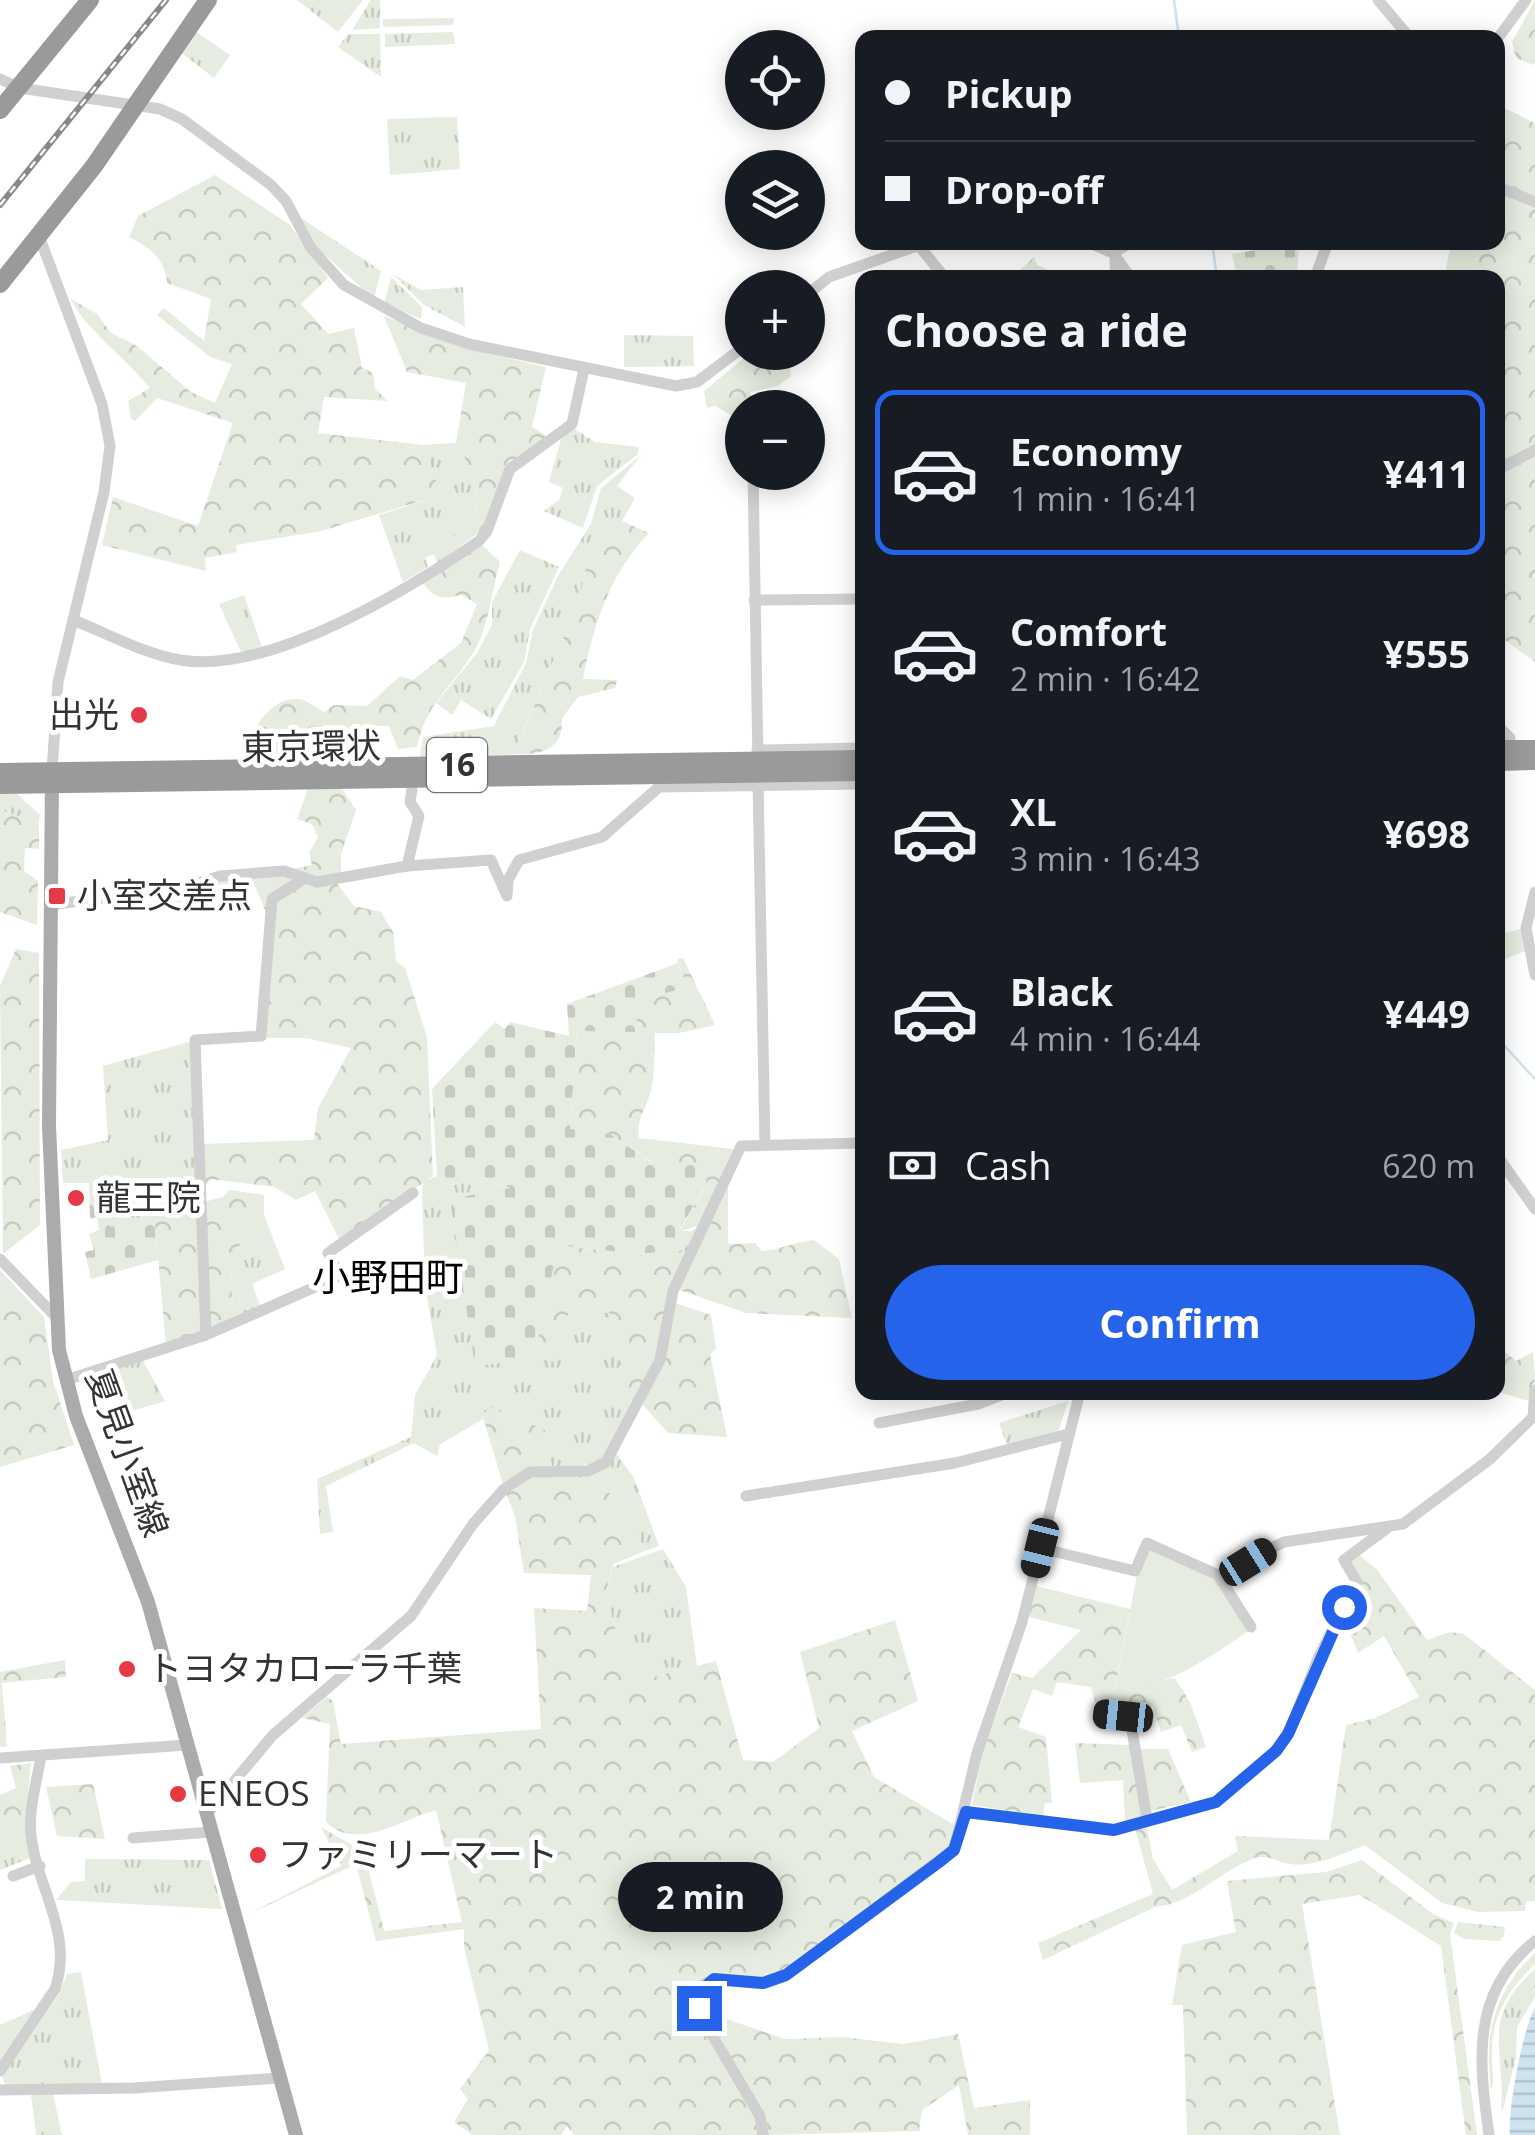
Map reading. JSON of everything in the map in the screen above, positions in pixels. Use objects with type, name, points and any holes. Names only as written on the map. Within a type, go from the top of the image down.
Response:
[{"type":"highway","points":[[0,110],[90,0]]},
{"type":"highway","points":[[0,284],[135,107],[208,0]]},
{"type":"highway","points":[[1505,743],[1535,749]]},
{"type":"highway","name":"東京環状","points":[[758,768],[855,760]]},
{"type":"highway","points":[[1505,762],[1535,761]]},
{"type":"highway","name":"東京環状","points":[[0,772],[52,777],[758,768],[855,772]]},
{"type":"highway","name":"東京環状","points":[[0,785],[52,777]]},
{"type":"main road","name":"夏見小室線","points":[[52,777],[48,1126],[56,1317],[66,1380],[140,1573],[296,2135]]},
{"type":"street","points":[[1378,0],[1403,30]]},
{"type":"street","points":[[1504,30],[1526,0]]},
{"type":"street","points":[[0,79],[20,88],[160,108],[182,119],[270,184],[325,266],[358,297],[421,328],[469,344],[676,386],[697,382],[725,361]]},
{"type":"street","points":[[1505,190],[1535,202]]},
{"type":"street","points":[[39,236],[102,404],[110,446],[104,492],[55,706],[52,777]]},
{"type":"street","points":[[825,280],[907,250]]},
{"type":"street","points":[[1102,250],[1125,270]]},
{"type":"street","points":[[1114,257],[1122,250]]},
{"type":"street","points":[[1114,257],[1115,270]]},
{"type":"street","points":[[73,620],[174,659],[210,662],[293,642],[373,603],[450,560],[487,532],[510,469],[572,424],[584,369]]},
{"type":"street","points":[[1505,466],[1535,450]]},
{"type":"street","points":[[753,490],[765,1145]]},
{"type":"street","points":[[754,600],[855,599]]},
{"type":"street","points":[[50,905],[186,887],[220,876],[284,871],[302,880],[324,882],[407,866],[490,860],[507,896],[508,880],[519,860],[602,837],[660,788],[855,749]]},
{"type":"street","points":[[758,768],[855,783]]},
{"type":"street","points":[[407,866],[419,816],[410,802],[412,789]]},
{"type":"street","points":[[206,1334],[195,1040],[222,1034],[261,1036],[272,899],[302,880]]},
{"type":"street","points":[[1535,892],[1526,928],[1535,975]]},
{"type":"street","points":[[206,1815],[273,1735],[410,1616],[473,1524],[504,1490],[530,1472],[588,1472],[606,1462],[660,1360],[672,1291],[741,1146],[855,1143]]},
{"type":"street","points":[[1505,1164],[1530,1188],[1535,1210]]},
{"type":"street","points":[[66,1380],[206,1334],[340,1276],[328,1253],[413,1193]]},
{"type":"street","points":[[0,1258],[56,1317]]},
{"type":"street","points":[[966,1812],[1114,1830],[1216,1802],[1276,1751],[1357,1582],[1344,1560],[1386,1529],[1416,1516],[1490,1459],[1533,1417],[1535,1390]]},
{"type":"street","points":[[880,1423],[988,1400]]},
{"type":"street","points":[[763,2135],[760,2116],[702,2018],[702,1990],[714,1979],[725,1977],[763,1983],[786,1975],[954,1850],[977,1754],[1006,1676],[1078,1400]]},
{"type":"street","points":[[746,1496],[955,1463],[1068,1434]]},
{"type":"street","points":[[1218,1575],[1284,1542],[1361,1528],[1386,1529]]},
{"type":"street","points":[[1040,1548],[1135,1571],[1147,1542],[1218,1575],[1251,1627]]},
{"type":"street","points":[[1102,1714],[1123,1716],[1131,1724],[1147,1819]]},
{"type":"street","points":[[0,1758],[188,1745]]},
{"type":"street","points":[[0,2071],[55,1989],[60,1974],[61,1938],[31,1821],[41,1756]]},
{"type":"street","points":[[133,1838],[211,1832]]},
{"type":"street","points":[[13,1876],[40,1866]]},
{"type":"street","points":[[1489,2135],[1480,2062],[1482,2026],[1498,1982],[1535,1941]]},
{"type":"street","points":[[0,2090],[134,2088],[279,2078]]},
{"type":"green space","points":[[297,0],[363,0],[338,32]]},
{"type":"green space","points":[[371,0],[380,0],[380,28],[352,30]]},
{"type":"green space","points":[[1535,0],[1533,65],[1516,58],[1512,42]]},
{"type":"green space","points":[[454,18],[453,25],[383,27],[383,19]]},
{"type":"green space","points":[[195,31],[230,55],[214,78],[180,52]]},
{"type":"green space","points":[[453,32],[455,44],[385,47],[385,34]]},
{"type":"green space","points":[[348,34],[380,34],[381,77],[338,47]]},
{"type":"green space","points":[[1505,108],[1535,123],[1535,662],[1505,640],[1505,270],[1446,270],[1450,250],[1505,250]]},
{"type":"green space","points":[[457,117],[460,169],[390,175],[387,119]]},
{"type":"green space","points":[[215,175],[290,225],[328,278],[301,304],[328,334],[354,328],[362,368],[373,373],[375,389],[388,401],[324,397],[318,433],[423,445],[441,495],[321,531],[236,545],[237,552],[205,558],[206,571],[102,545],[113,497],[198,526],[233,423],[157,398],[135,421],[131,419],[128,401],[150,388],[84,319],[71,299],[97,314],[111,333],[137,346],[191,392],[215,403],[232,364],[210,357],[157,315],[164,308],[204,341],[211,299],[167,283],[155,255],[129,237],[138,216]]},
{"type":"green space","points":[[301,218],[381,271],[374,299],[317,248]]},
{"type":"green space","points":[[1299,250],[1297,270],[1235,270],[1232,254]]},
{"type":"green space","points":[[1034,257],[1037,265],[1047,269],[1047,270],[1020,270]]},
{"type":"green space","points":[[393,274],[421,290],[463,287],[465,327],[424,305]]},
{"type":"green space","points":[[391,277],[422,307],[421,319],[384,304]]},
{"type":"green space","points":[[384,316],[469,349],[546,367],[532,427],[550,438],[514,462],[485,528],[446,557],[442,552],[453,537],[473,526],[475,514],[474,483],[456,443],[466,383],[407,372]]},
{"type":"green space","points":[[624,335],[693,336],[694,366],[624,367]]},
{"type":"green space","points":[[729,370],[790,370],[791,376],[778,386],[725,390],[725,412],[715,406],[707,408],[704,391]]},
{"type":"green space","points":[[573,428],[595,442],[639,447],[638,454],[597,486],[583,528],[544,511],[559,500],[563,488],[549,482],[561,439]]},
{"type":"green space","points":[[456,443],[474,483],[473,526],[453,537],[446,557],[437,563],[434,554],[425,558],[428,567],[403,582],[379,515],[441,495],[423,445]]},
{"type":"green space","points":[[641,455],[617,486],[635,498],[622,521],[590,544],[580,599],[517,745],[530,754],[420,757],[423,737],[494,726],[526,663],[533,630],[558,576],[591,524],[601,488]]},
{"type":"green space","points":[[622,521],[649,533],[613,583],[592,638],[583,679],[617,680],[615,688],[578,697],[562,718],[555,744],[530,754],[517,746],[580,599],[590,544]]},
{"type":"green space","points":[[480,543],[500,562],[485,627],[469,660],[428,716],[417,747],[398,749],[389,726],[377,726],[361,758],[251,758],[256,729],[276,705],[299,699],[324,712],[334,705],[367,706],[400,676],[413,680],[461,643],[477,604],[461,595],[438,596],[421,580]]},
{"type":"green space","points":[[520,550],[559,567],[530,629],[524,662],[491,719],[461,700],[452,715],[436,703],[477,653],[492,625],[492,602]]},
{"type":"green space","points":[[244,595],[262,647],[242,654],[219,604]]},
{"type":"green space","points":[[341,787],[356,810],[341,854],[341,874],[324,880],[292,869],[312,865],[309,853],[318,837],[312,824],[297,819],[308,789]]},
{"type":"green space","points":[[16,793],[40,815],[39,823],[0,810],[0,794]]},
{"type":"green space","points":[[0,810],[39,823],[39,849],[25,848],[24,871],[38,881],[37,925],[0,912]]},
{"type":"green space","points":[[283,873],[299,880],[269,898],[269,920],[255,886],[215,885],[172,906],[158,893],[223,878]]},
{"type":"green space","points":[[335,881],[354,906],[381,912],[393,932],[396,961],[405,968],[427,1037],[433,1176],[340,1241],[315,1191],[296,1200],[274,1187],[211,1179],[201,1190],[201,1144],[314,1140],[318,1108],[351,1048],[306,1038],[263,1038],[274,902],[303,882]]},
{"type":"green space","points":[[1524,928],[1525,951],[1505,959],[1505,933]]},
{"type":"green space","points":[[16,949],[39,953],[40,1225],[3,1254],[0,986]]},
{"type":"green space","points":[[683,958],[715,1025],[679,1033],[655,1033],[652,1084],[640,1119],[639,1138],[733,1149],[700,1225],[679,1232],[706,1185],[652,1162],[610,1134],[570,1130],[577,1031],[634,1000],[687,988],[677,959]]},
{"type":"green space","points":[[678,963],[687,988],[635,1000],[638,1032],[577,1031],[570,1129],[610,1134],[651,1162],[709,1164],[706,1184],[679,1231],[692,1231],[700,1225],[685,1255],[682,1250],[637,1254],[558,1245],[534,1358],[475,1366],[450,1199],[511,1188],[485,1181],[446,1185],[437,1176],[432,1089],[495,1022],[505,1029],[510,1022],[569,1036],[567,1004]]},
{"type":"green space","points":[[192,1041],[196,1202],[110,1228],[107,1183],[63,1183],[61,1150],[108,1140],[103,1066]]},
{"type":"green space","points":[[437,1176],[446,1185],[485,1181],[514,1189],[475,1366],[534,1358],[554,1361],[570,1308],[610,1313],[621,1355],[616,1400],[638,1402],[607,1454],[587,1465],[572,1467],[552,1466],[545,1430],[482,1414],[483,1419],[440,1444],[437,1456],[414,1443],[326,1486],[333,1532],[320,1534],[317,1479],[411,1437],[415,1395],[437,1355],[425,1285],[422,1191],[423,1182]]},
{"type":"green space","points":[[728,1178],[728,1244],[755,1243],[762,1251],[814,1240],[839,1259],[852,1318],[746,1313],[677,1289]]},
{"type":"green space","points":[[89,1183],[107,1183],[110,1227],[154,1215],[158,1260],[91,1279],[85,1252],[94,1250],[89,1234],[99,1230],[97,1218],[90,1219]]},
{"type":"green space","points":[[229,1190],[264,1195],[264,1215],[243,1240],[233,1262],[235,1318],[166,1344],[154,1215],[223,1197]]},
{"type":"green space","points":[[264,1215],[285,1269],[252,1284],[261,1308],[235,1318],[233,1262],[243,1240]]},
{"type":"green space","points":[[557,1245],[637,1254],[683,1250],[685,1255],[658,1359],[638,1402],[616,1400],[621,1355],[610,1313],[570,1308],[554,1362],[534,1358]]},
{"type":"green space","points":[[0,1270],[44,1317],[53,1381],[74,1445],[0,1467]]},
{"type":"green space","points":[[672,1302],[711,1315],[716,1349],[710,1354],[727,1437],[668,1433],[643,1405]]},
{"type":"green space","points":[[1505,1352],[1516,1361],[1533,1352],[1535,1379],[1529,1401],[1505,1394]]},
{"type":"green space","points":[[142,1359],[165,1401],[132,1411],[117,1367]]},
{"type":"green space","points":[[1068,1401],[1058,1433],[1007,1446],[999,1423]]},
{"type":"green space","points":[[492,1408],[545,1430],[552,1466],[529,1468],[503,1484],[482,1414]]},
{"type":"green space","points":[[617,1454],[634,1478],[659,1546],[645,1551],[613,1497],[590,1474]]},
{"type":"green space","points":[[590,1474],[613,1497],[645,1551],[613,1564],[606,1593],[629,1683],[716,1661],[743,1760],[773,1762],[819,1728],[800,1652],[895,1620],[918,1701],[852,1731],[874,1777],[956,1826],[949,1850],[779,1974],[723,1976],[714,1979],[694,2000],[698,2022],[756,2117],[758,2135],[574,2135],[567,2126],[561,2135],[473,2135],[454,2122],[468,2099],[460,2089],[489,2050],[464,1947],[464,1929],[376,1941],[356,1864],[245,1916],[341,1866],[321,1827],[364,1852],[384,1931],[462,1922],[436,1810],[365,1834],[338,1831],[326,1822],[330,1724],[302,1718],[327,1697],[333,1701],[341,1744],[541,1729],[534,1608],[587,1611],[591,1575],[524,1573],[515,1516],[505,1491],[523,1478]]},
{"type":"green space","points":[[1149,1547],[1217,1580],[1250,1630],[1169,1679],[1114,1694],[1137,1575]]},
{"type":"green space","points":[[663,1549],[686,1587],[697,1666],[629,1683],[606,1593],[613,1567]]},
{"type":"green space","points":[[1358,1554],[1378,1571],[1427,1640],[1450,1632],[1464,1634],[1535,1690],[1535,1901],[1526,1902],[1525,1911],[1478,1912],[1442,1903],[1365,1845],[1309,1864],[1257,1857],[1181,1900],[1155,1907],[1043,1960],[1038,1943],[1153,1894],[1135,1828],[1146,1824],[1153,1859],[1172,1890],[1238,1851],[1235,1836],[1329,1840],[1346,1725],[1375,1718],[1419,1697],[1384,1636],[1358,1653],[1343,1615],[1361,1583],[1349,1562]]},
{"type":"green space","points":[[1036,1586],[1130,1609],[1114,1693],[1175,1678],[1190,1702],[1206,1747],[1192,1752],[1181,1725],[1161,1732],[1153,1706],[1128,1715],[1098,1711],[1091,1687],[1057,1682],[1052,1696],[1033,1689],[1018,1727],[1046,1737],[1052,1803],[1045,1803],[1043,1816],[972,1805],[982,1754],[1012,1673],[1032,1678],[1081,1630],[1029,1617]]},
{"type":"green space","points":[[65,1660],[66,1677],[2,1683],[7,1746],[0,1747],[0,1672]]},
{"type":"green space","points":[[1075,1743],[1130,1745],[1143,1816],[1125,1821],[1123,1780],[1080,1783]]},
{"type":"green space","points":[[1140,1749],[1168,1749],[1191,1802],[1149,1811]]},
{"type":"green space","points":[[31,1763],[25,1821],[0,1831],[0,1795],[16,1788],[10,1766]]},
{"type":"green space","points":[[93,1784],[105,1839],[57,1836],[46,1787]]},
{"type":"green space","points":[[25,1821],[32,1857],[0,1870],[0,1831]]},
{"type":"green space","points":[[85,1859],[209,1860],[222,1909],[56,1900],[71,1882],[85,1881]]},
{"type":"green space","points":[[1362,1860],[1433,1914],[1454,1923],[1450,1934],[1477,2135],[1466,2135],[1441,1946],[1360,1895],[1302,1904],[1340,2135],[1187,2135],[1183,2005],[1172,2005],[1182,1945],[1236,1932],[1227,1881],[1326,1872]]},
{"type":"green space","points":[[1458,1922],[1505,1927],[1504,1936],[1499,1941],[1464,1939],[1454,1933]]},
{"type":"green space","points":[[1535,1953],[1535,1964],[1517,1983],[1498,2015],[1492,2040],[1491,2090],[1489,2051],[1495,2015],[1509,1983]]},
{"type":"green space","points":[[1535,1969],[1535,1997],[1517,2027],[1516,2058],[1502,2113],[1501,2018],[1512,1995]]},
{"type":"green space","points":[[81,1972],[102,2084],[6,2086],[2,2077],[59,1994],[67,1974]]},
{"type":"green space","points":[[36,2009],[0,2062],[0,2025]]},
{"type":"green space","points":[[703,2011],[785,2039],[842,2037],[903,2044],[958,2034],[974,2108],[1030,2100],[1030,2135],[968,2135],[959,2085],[922,2110],[919,2131],[767,2135],[721,2038]]},
{"type":"green space","points":[[53,2094],[62,2135],[36,2135],[31,2095]]},
{"type":"water","points":[[1535,2008],[1535,2135],[1510,2135],[1517,2070]]},
{"type":"waterway","points":[[1174,0],[1178,30]]},
{"type":"waterway","points":[[1213,250],[1216,270]]},
{"type":"waterway","points":[[1505,1047],[1535,1079]]},
{"type":"railway","points":[[0,205],[166,0]]},
{"type":"place","name":"出光","points":[[139,715]]},
{"type":"place","name":"小室交差点","points":[[57,896]]},
{"type":"place","name":"龍王院","points":[[76,1198]]},
{"type":"place","name":"トヨタカローラ千葉","points":[[127,1669]]},
{"type":"place","name":"ENEOS","points":[[178,1794]]},
{"type":"place","name":"ファミリーマート","points":[[258,1855]]},
{"type":"district","name":"小野田町","points":[[388,1278]]},
{"type":"route","points":[[699,2008],[702,1990],[714,1979],[763,1983],[786,1975],[814,1950],[954,1850],[966,1812],[1114,1830],[1216,1802],[1276,1751],[1288,1734],[1319,1656],[1344,1607]]}]
